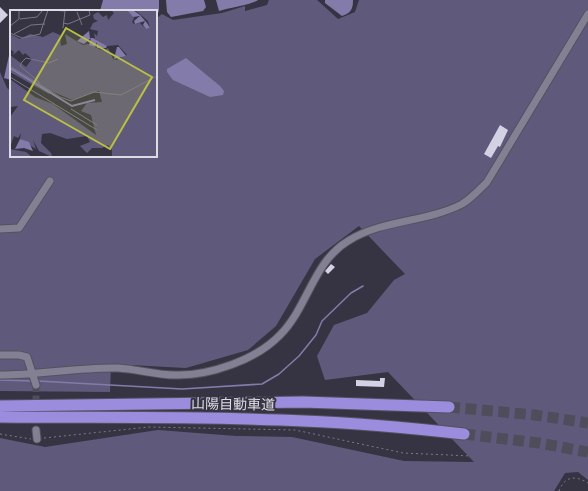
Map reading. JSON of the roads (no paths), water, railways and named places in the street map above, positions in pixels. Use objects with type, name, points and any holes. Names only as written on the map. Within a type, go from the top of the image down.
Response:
[{"type":"highway","name":"山陽自動車道","points":[[0,406],[296,402],[380,403],[449,407]]},
{"type":"highway","name":"山陽自動車道","points":[[0,417],[218,418],[297,420],[399,427],[464,434]]},
{"type":"street","points":[[0,375],[117,368],[175,375],[193,374],[221,368],[245,359],[268,345],[290,324],[320,270],[336,249],[361,234],[437,213],[463,204],[472,198],[487,182],[588,14]]},
{"type":"street","points":[[0,229],[19,228],[50,182]]},
{"type":"street","points":[[0,355],[19,355],[27,357],[36,385]]},
{"type":"street","points":[[36,430],[36,439]]},
{"type":"waterway","points":[[38,381],[182,389],[262,384],[279,374],[299,356],[316,335],[322,321],[351,293],[363,286]]},
{"type":"waterway","points":[[0,380],[32,381]]},
{"type":"tunnel","points":[[36,385],[36,430]]},
{"type":"tunnel","points":[[449,407],[535,415],[588,423]]},
{"type":"tunnel","points":[[464,434],[539,443],[588,452]]}]
